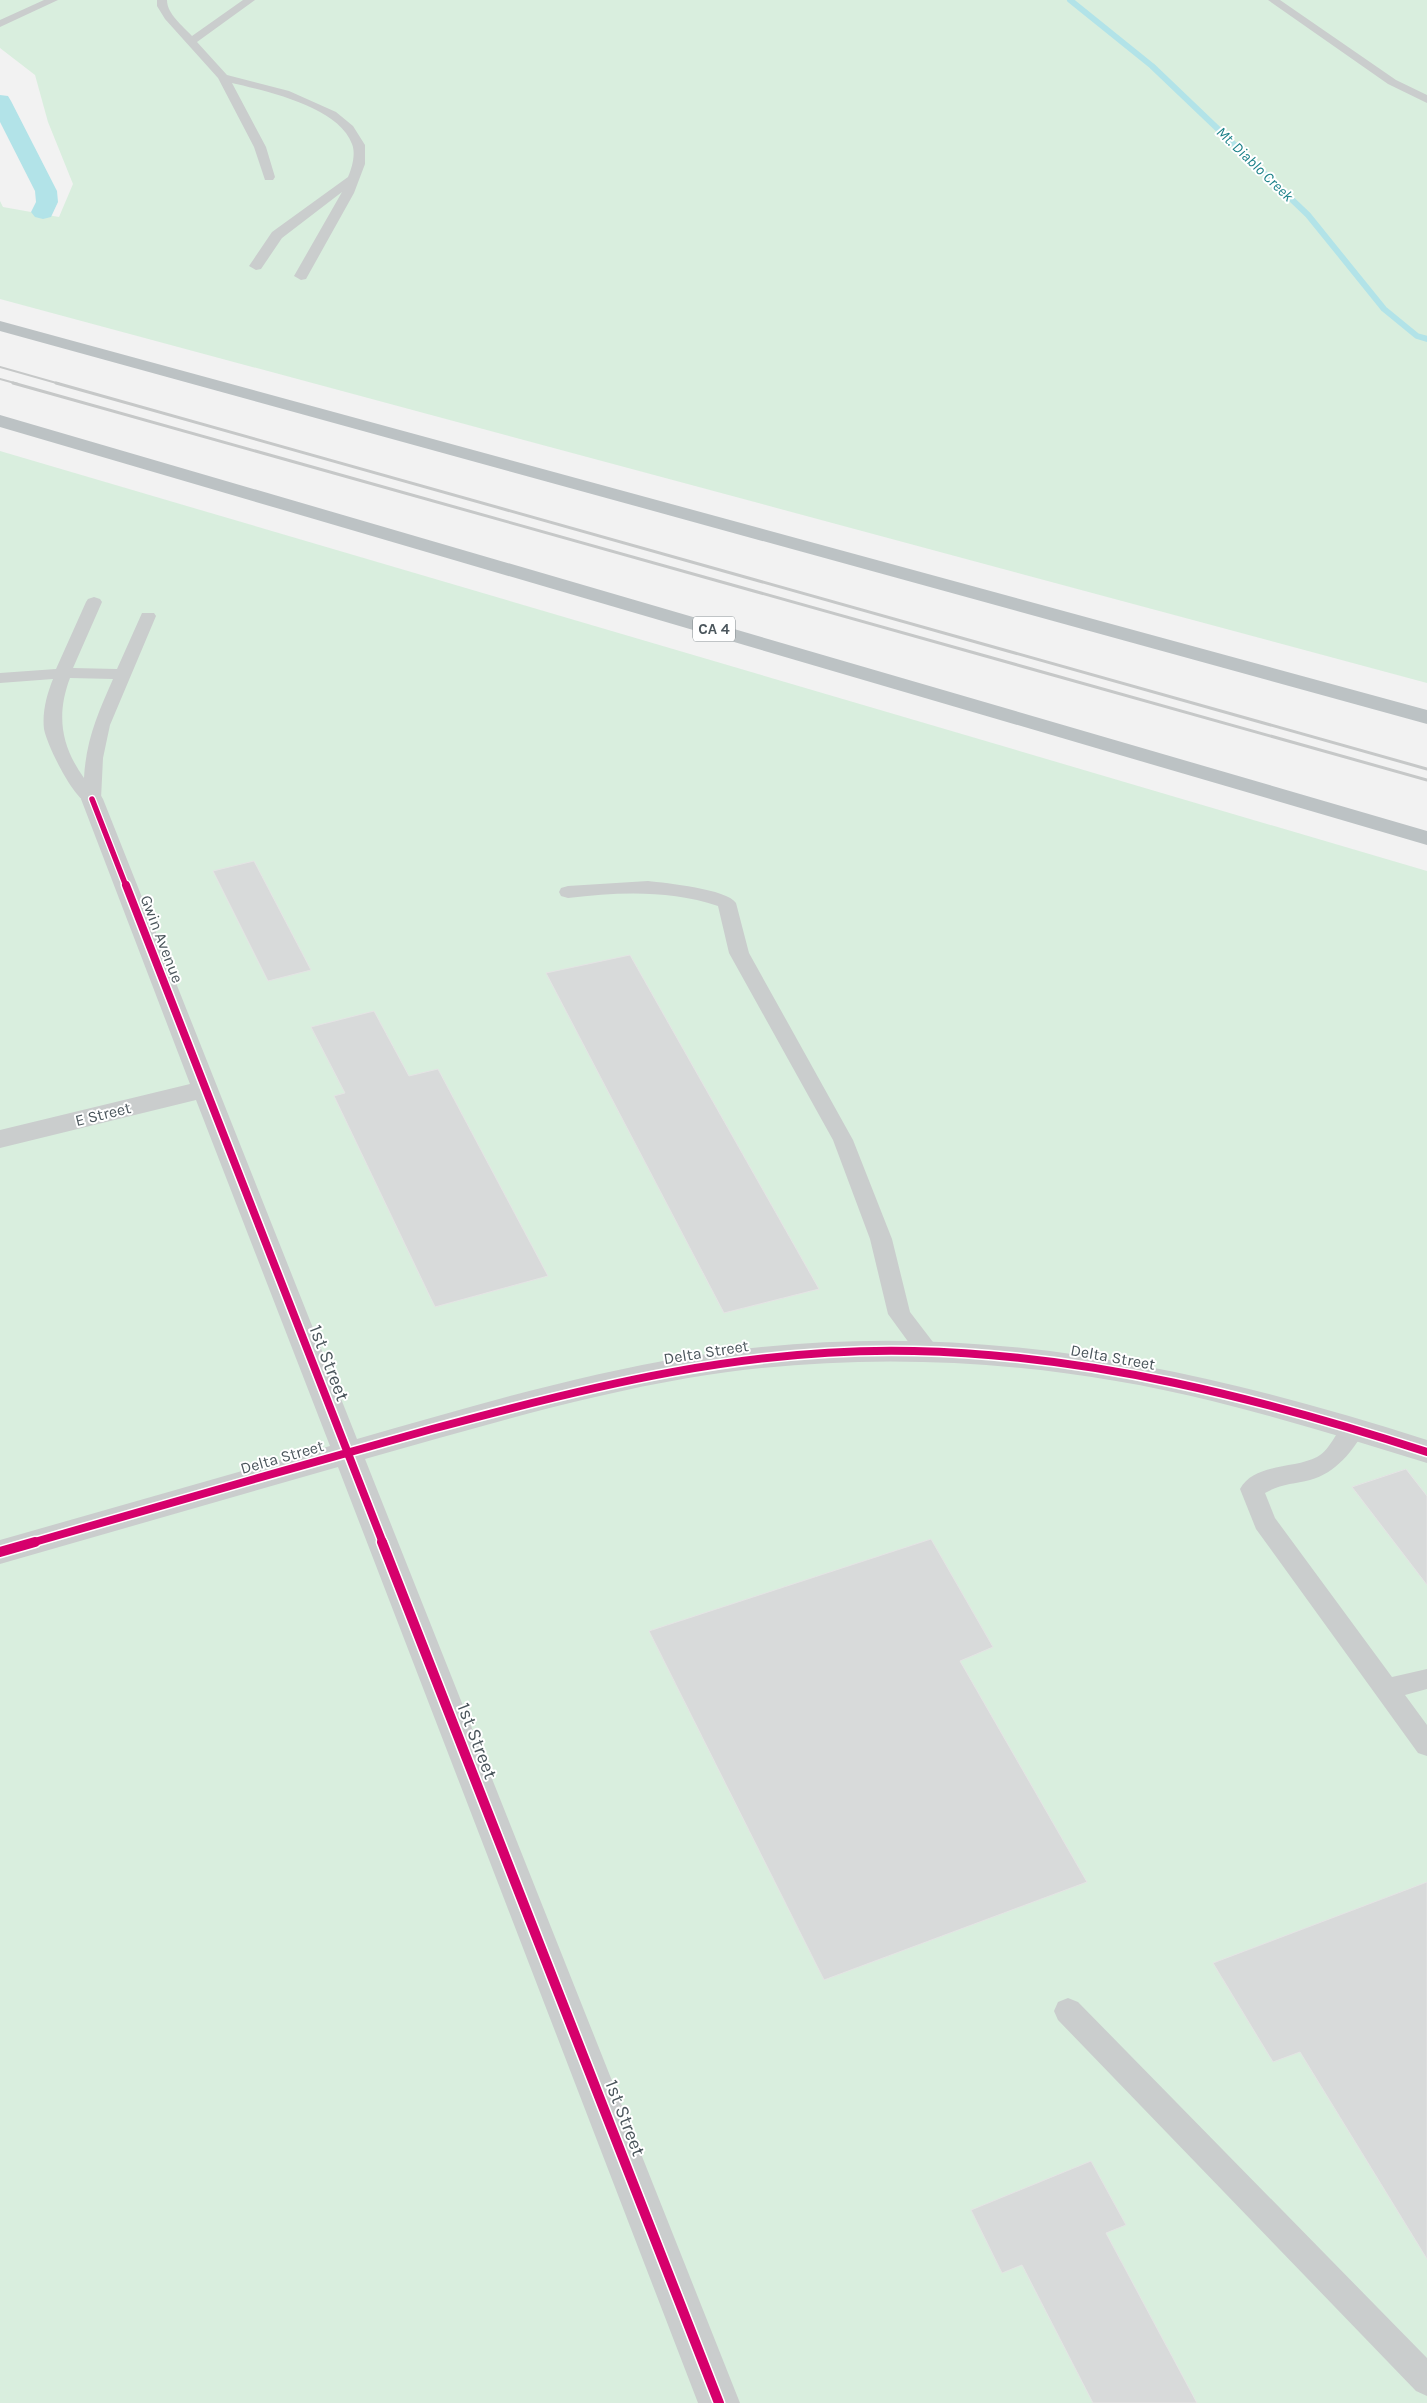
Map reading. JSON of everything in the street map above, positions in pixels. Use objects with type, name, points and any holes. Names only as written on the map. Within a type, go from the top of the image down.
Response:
[{"type":"highway","points":[[0,326],[1427,717]]},
{"type":"highway","name":"CA 4","points":[[0,420],[1427,838]]},
{"type":"street","name":"Gwin Avenue","points":[[92,799],[205,1089]]},
{"type":"street","name":"E Street","points":[[0,1139],[205,1089]]},
{"type":"street","name":"1st Street","points":[[205,1089],[719,2403]]},
{"type":"street","name":"Delta Street","points":[[0,1552],[346,1453],[536,1401],[639,1376],[743,1359],[839,1352],[928,1352],[1016,1356],[1094,1366],[1283,1408],[1354,1428],[1427,1452]]},
{"type":"lane","points":[[0,24],[53,0]]},
{"type":"lane","points":[[162,0],[162,6],[169,17],[223,77],[260,147],[269,177]]},
{"type":"lane","points":[[190,42],[250,0]]},
{"type":"lane","points":[[1273,0],[1392,82],[1427,100]]},
{"type":"lane","points":[[223,77],[288,94],[316,104],[337,118],[350,131],[359,146],[359,162],[353,178],[334,220],[301,276]]},
{"type":"lane","points":[[256,266],[277,236],[353,178]]},
{"type":"lane","points":[[92,799],[72,775],[53,728],[55,703],[63,673],[94,602]]},
{"type":"lane","points":[[92,799],[94,758],[101,725],[148,616]]},
{"type":"lane","points":[[0,678],[63,673],[122,674]]},
{"type":"lane","points":[[568,892],[621,886],[665,887],[705,894],[728,903],[738,953],[843,1140],[881,1240],[899,1314],[928,1352]]},
{"type":"lane","points":[[1354,1428],[1328,1462],[1309,1470],[1271,1478],[1252,1489],[1264,1522],[1427,1745]]},
{"type":"lane","points":[[1386,1689],[1427,1679]]},
{"type":"lane","points":[[1068,2011],[1427,2380]]},
{"type":"green space","points":[[0,0],[1427,0],[1427,683],[0,299],[0,201],[3,207],[59,217],[73,184],[48,122],[35,75],[0,48]]},
{"type":"green space","points":[[0,451],[1427,871],[1427,2403],[0,2403]]},
{"type":"building","points":[[254,861],[311,970],[268,981],[213,871]]},
{"type":"building","points":[[630,955],[819,1289],[724,1313],[546,973]]},
{"type":"building","points":[[374,1011],[409,1076],[438,1069],[548,1276],[435,1307],[334,1096],[345,1093],[311,1027]]},
{"type":"building","points":[[1406,1469],[1427,1496],[1427,1585],[1352,1487]]},
{"type":"building","points":[[931,1539],[993,1647],[960,1661],[1087,1882],[824,1980],[649,1631]]},
{"type":"building","points":[[1427,1882],[1427,2259],[1300,2052],[1273,2062],[1213,1963]]},
{"type":"building","points":[[1091,2161],[1126,2225],[1106,2233],[1197,2403],[1093,2403],[1022,2265],[1002,2273],[971,2210]]},
{"type":"waterway","name":"Mt. Diablo Creek","points":[[1070,0],[1152,66],[1308,215],[1384,309],[1417,336],[1427,339]]},
{"type":"waterway","points":[[0,101],[46,191],[47,202],[43,212]]},
{"type":"railway","points":[[0,367],[60,384]]},
{"type":"railway","points":[[0,379],[18,384]]},
{"type":"railway","points":[[13,383],[1427,780]]},
{"type":"railway","points":[[56,383],[1427,769]]},
{"type":"cycle path","points":[[92,799],[719,2403]]},
{"type":"cycle path","points":[[0,1552],[359,1449],[581,1390],[688,1368],[762,1358],[836,1352],[911,1351],[987,1354],[1061,1362],[1136,1374],[1210,1389],[1283,1408],[1427,1452]]}]
